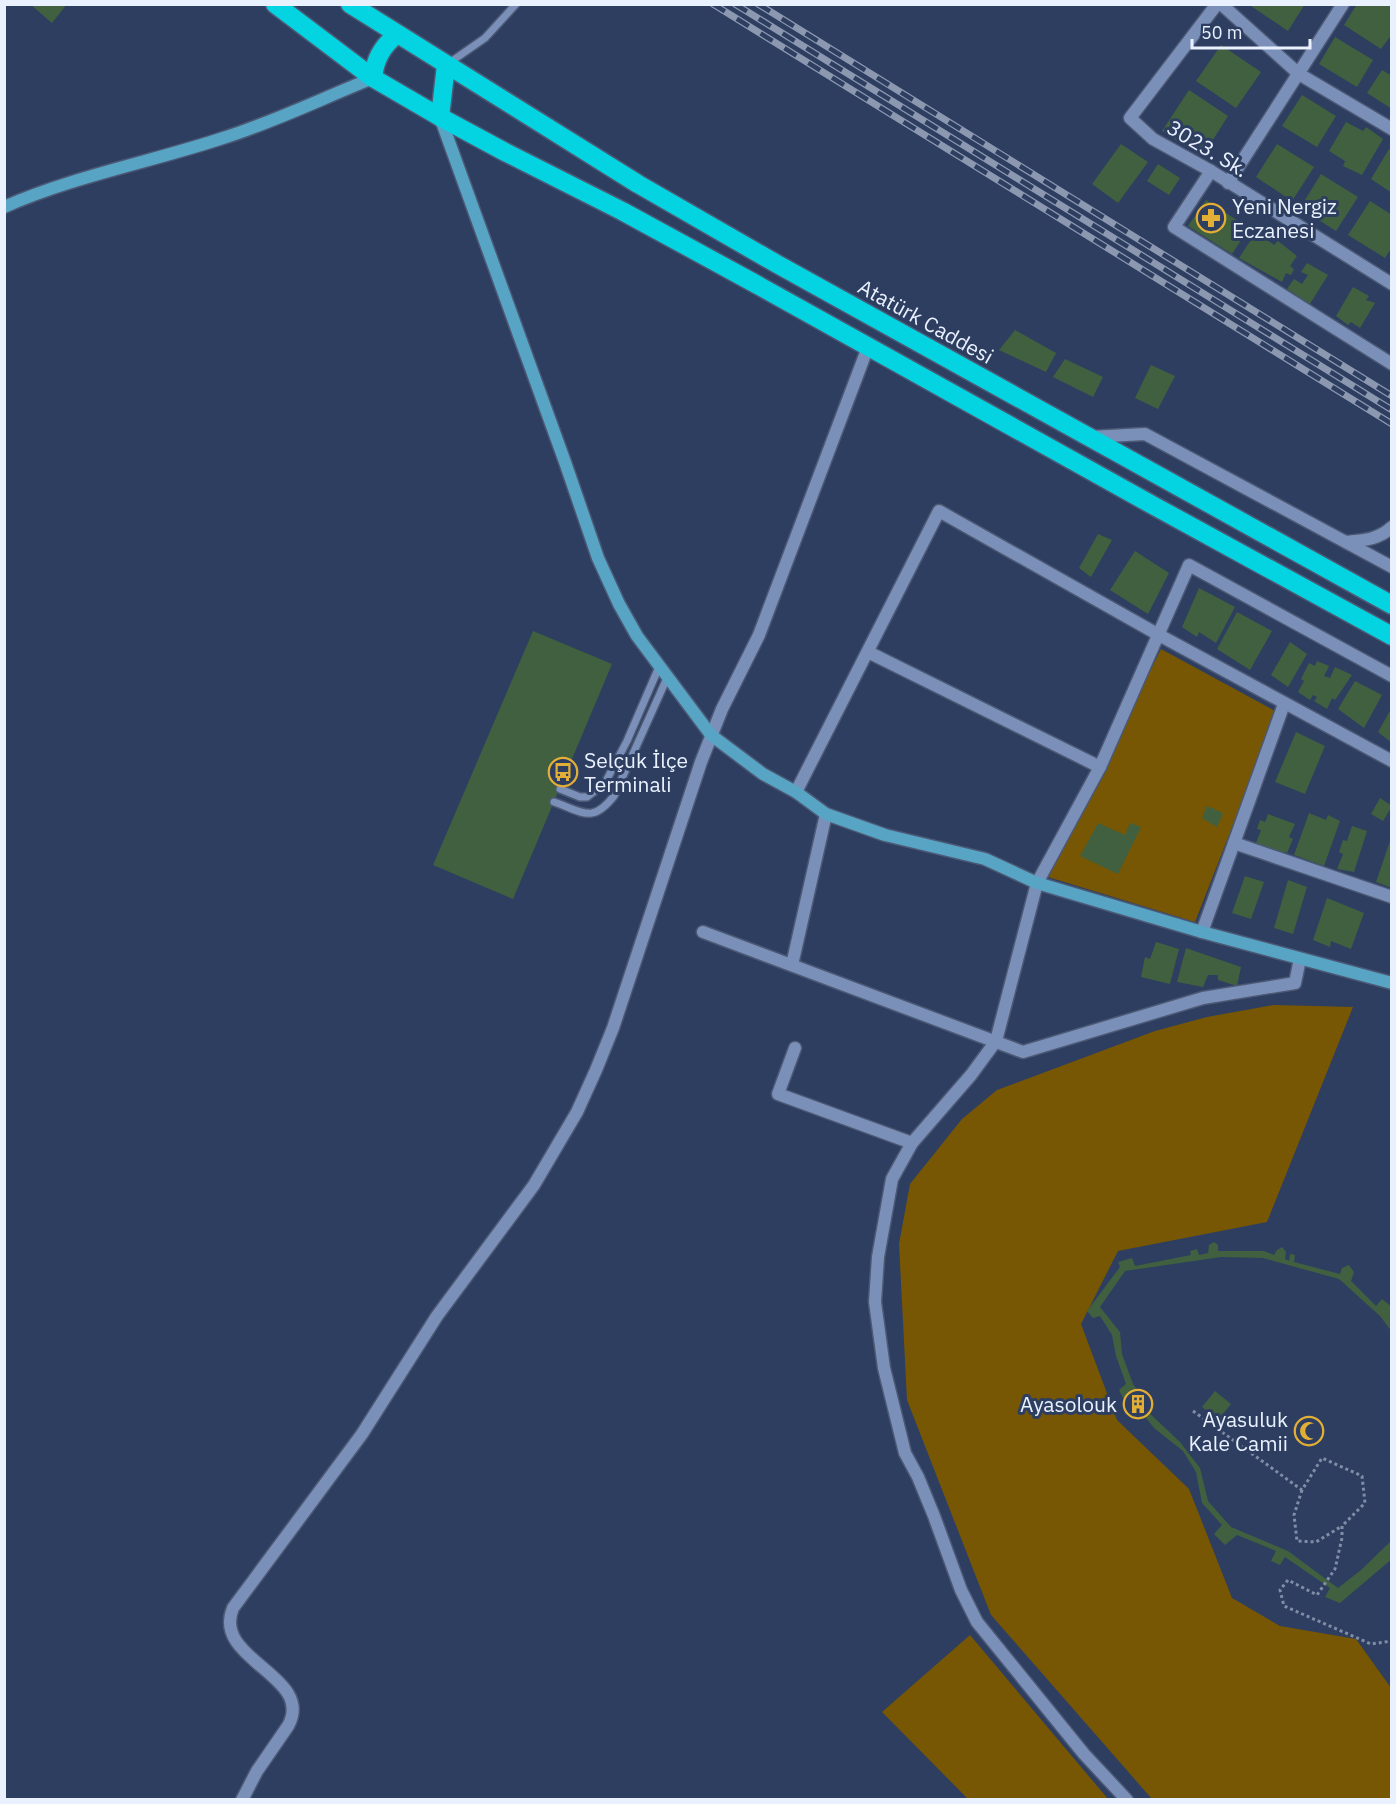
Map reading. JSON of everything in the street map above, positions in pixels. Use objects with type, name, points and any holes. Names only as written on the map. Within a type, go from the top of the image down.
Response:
[{"type":"highway","points":[[276,4],[373,78],[440,117],[505,153],[632,216],[1392,636]]},
{"type":"highway","name":"Atatürk Caddesi","points":[[350,4],[396,35],[638,184],[1392,604]]},
{"type":"highway","points":[[373,78],[375,63],[385,45],[396,35]]},
{"type":"highway","points":[[440,117],[446,65]]},
{"type":"street","points":[[1219,4],[1299,74],[1392,129]]},
{"type":"street","name":"3023. Sk.","points":[[1219,4],[1130,118],[1153,139],[1211,171],[1392,284]]},
{"type":"street","points":[[1228,183],[1343,4]]},
{"type":"street","points":[[4,207],[41,192],[225,138],[373,78]]},
{"type":"street","points":[[440,117],[598,558],[637,636],[711,735],[763,774],[796,792],[826,814],[885,835],[985,859],[1037,883],[1202,932],[1392,982]]},
{"type":"street","points":[[1211,171],[1174,228],[1392,364]]},
{"type":"street","points":[[242,1800],[257,1771],[292,1718],[294,1709],[289,1694],[233,1639],[228,1626],[229,1617],[233,1608],[362,1434],[437,1316],[534,1185],[577,1112],[613,1028],[711,735],[759,635],[868,347]]},
{"type":"street","points":[[1089,437],[1145,434],[1392,567]]},
{"type":"street","points":[[796,792],[939,511],[1284,704],[1392,761]]},
{"type":"street","points":[[1346,542],[1383,536],[1392,528]]},
{"type":"street","points":[[1127,1800],[1084,1754],[977,1622],[961,1590],[918,1477],[905,1453],[884,1368],[875,1302],[878,1257],[892,1179],[912,1143],[972,1075],[996,1041],[1037,883],[1100,767],[1190,565],[1392,676]]},
{"type":"street","points":[[868,652],[1100,767]]},
{"type":"street","points":[[1202,932],[1284,704]]},
{"type":"street","points":[[792,965],[826,814]]},
{"type":"street","points":[[1234,843],[1392,897]]},
{"type":"street","points":[[703,933],[1023,1052],[1203,998],[1296,983],[1300,959]]},
{"type":"street","points":[[795,1048],[778,1094],[912,1143]]},
{"type":"lane","points":[[446,65],[485,38],[516,4]]},
{"type":"lane","points":[[560,789],[587,797],[604,783],[627,741],[659,667]]},
{"type":"lane","points":[[554,802],[589,814],[604,809],[614,796],[667,678]]},
{"type":"path","points":[[1193,1411],[1302,1490]]},
{"type":"path","points":[[1322,1458],[1362,1476],[1365,1503],[1342,1526],[1316,1542],[1297,1541],[1294,1515],[1302,1490],[1322,1458]]},
{"type":"path","points":[[1342,1526],[1342,1538],[1335,1569],[1317,1595],[1288,1580],[1280,1590],[1284,1606],[1371,1644],[1392,1641]]},
{"type":"shaded area","points":[[1161,649],[1277,712],[1195,922],[1048,877]]},
{"type":"shaded area","points":[[1274,1005],[1353,1007],[1267,1222],[1118,1251],[1081,1324],[1117,1420],[1189,1489],[1232,1598],[1280,1626],[1356,1639],[1391,1688],[1391,1799],[1152,1799],[991,1615],[907,1400],[899,1244],[910,1184],[962,1119],[997,1090],[1155,1031],[1207,1017]]},
{"type":"shaded area","points":[[970,1635],[1108,1799],[968,1799],[882,1712]]},
{"type":"building","points":[[30,4],[67,4],[52,23]]},
{"type":"building","points":[[1248,4],[1305,4],[1288,31]]},
{"type":"building","points":[[1357,4],[1392,4],[1392,34],[1381,49],[1344,25]]},
{"type":"building","points":[[1335,37],[1373,60],[1357,87],[1319,64]]},
{"type":"building","points":[[1221,45],[1261,72],[1236,108],[1196,81]]},
{"type":"building","points":[[1382,70],[1392,76],[1392,109],[1367,93]]},
{"type":"building","points":[[1189,90],[1228,116],[1202,157],[1162,131]]},
{"type":"building","points":[[1302,95],[1336,116],[1317,147],[1282,126]]},
{"type":"building","points":[[1346,122],[1363,131],[1366,127],[1383,139],[1362,175],[1343,166],[1345,161],[1329,151]]},
{"type":"building","points":[[1121,144],[1148,162],[1118,203],[1092,184]]},
{"type":"building","points":[[1277,144],[1314,167],[1292,201],[1256,177]]},
{"type":"building","points":[[1389,149],[1392,150],[1392,193],[1371,179]]},
{"type":"building","points":[[1158,164],[1180,178],[1169,195],[1147,181]]},
{"type":"building","points":[[1321,174],[1358,197],[1336,231],[1300,208]]},
{"type":"building","points":[[1206,200],[1249,228],[1232,254],[1188,226]]},
{"type":"building","points":[[1370,201],[1392,215],[1392,247],[1385,258],[1348,235]]},
{"type":"building","points":[[1256,232],[1274,245],[1278,241],[1297,256],[1290,266],[1294,269],[1291,275],[1286,273],[1282,282],[1239,258]]},
{"type":"building","points":[[1307,263],[1328,275],[1310,304],[1287,289],[1294,279],[1302,284],[1308,275],[1301,272]]},
{"type":"building","points":[[1353,287],[1369,296],[1366,300],[1375,303],[1360,328],[1351,322],[1348,325],[1336,316]]},
{"type":"building","points":[[1015,330],[1056,353],[1046,372],[999,350]]},
{"type":"building","points":[[1065,359],[1103,377],[1093,397],[1053,377]]},
{"type":"building","points":[[1151,365],[1175,376],[1158,409],[1135,398]]},
{"type":"building","points":[[1098,534],[1112,540],[1091,577],[1079,568]]},
{"type":"building","points":[[1135,551],[1169,573],[1148,614],[1110,590]]},
{"type":"building","points":[[1199,588],[1235,607],[1216,643],[1199,632],[1197,637],[1182,627]]},
{"type":"building","points":[[1237,612],[1272,631],[1250,670],[1217,649]]},
{"type":"building","points":[[533,631],[612,664],[513,899],[433,865]]},
{"type":"building","points":[[1290,642],[1307,654],[1288,687],[1271,675]]},
{"type":"building","points":[[1317,661],[1329,666],[1324,676],[1330,678],[1335,667],[1352,675],[1335,700],[1332,698],[1327,709],[1314,701],[1317,697],[1313,695],[1310,700],[1298,692],[1304,681],[1301,679],[1309,663],[1315,666]]},
{"type":"building","points":[[1355,681],[1382,695],[1364,728],[1338,709]]},
{"type":"building","points":[[1392,707],[1392,743],[1378,732]]},
{"type":"building","points":[[1296,732],[1325,746],[1305,794],[1275,782]]},
{"type":"building","points":[[1380,798],[1392,806],[1383,821],[1371,814]]},
{"type":"building","points":[[1207,806],[1223,813],[1217,827],[1202,818]]},
{"type":"building","points":[[1309,813],[1326,820],[1328,815],[1340,821],[1324,866],[1294,855]]},
{"type":"building","points":[[1268,814],[1295,824],[1289,837],[1293,839],[1287,853],[1284,852],[1283,855],[1256,843],[1261,830],[1257,829],[1260,820],[1265,822]]},
{"type":"building","points":[[1098,823],[1125,835],[1130,823],[1141,827],[1118,874],[1080,856]]},
{"type":"building","points":[[1352,826],[1367,831],[1354,872],[1337,869],[1343,854],[1339,852],[1343,840],[1347,841]]},
{"type":"building","points":[[1390,841],[1392,842],[1392,888],[1376,882]]},
{"type":"building","points":[[1245,876],[1264,882],[1251,919],[1232,913]]},
{"type":"building","points":[[1288,880],[1307,887],[1293,934],[1274,928]]},
{"type":"building","points":[[1327,898],[1364,913],[1351,949],[1331,941],[1330,947],[1313,940]]},
{"type":"building","points":[[1156,942],[1179,949],[1170,984],[1141,977],[1145,957],[1150,959]]},
{"type":"building","points":[[1186,948],[1241,967],[1237,986],[1218,980],[1218,975],[1208,975],[1203,987],[1177,982]]},
{"type":"building","name":"Ayasolouk","points":[[1214,1242],[1218,1245],[1218,1251],[1264,1251],[1274,1255],[1282,1247],[1286,1252],[1285,1259],[1289,1261],[1290,1254],[1295,1255],[1294,1262],[1340,1274],[1342,1268],[1349,1265],[1354,1272],[1351,1281],[1376,1306],[1382,1299],[1392,1307],[1390,1312],[1392,1332],[1380,1316],[1339,1279],[1263,1258],[1221,1257],[1125,1271],[1100,1307],[1120,1332],[1122,1354],[1133,1384],[1138,1391],[1135,1394],[1146,1410],[1180,1442],[1200,1468],[1208,1501],[1231,1527],[1288,1551],[1338,1588],[1361,1570],[1392,1540],[1392,1559],[1340,1603],[1325,1597],[1330,1588],[1285,1557],[1280,1565],[1271,1561],[1276,1551],[1237,1535],[1225,1545],[1214,1534],[1222,1525],[1202,1503],[1196,1472],[1183,1451],[1154,1428],[1143,1414],[1139,1414],[1128,1396],[1123,1398],[1119,1390],[1126,1384],[1116,1356],[1112,1335],[1100,1316],[1093,1318],[1087,1311],[1120,1267],[1118,1262],[1132,1258],[1135,1266],[1191,1255],[1190,1251],[1197,1249],[1199,1255],[1208,1253],[1209,1245]]},
{"type":"building","points":[[1215,1391],[1231,1404],[1218,1420],[1202,1407]]},
{"type":"building","name":"Ayasuluk Kale Camii","points":[[1315,1419],[1320,1438],[1304,1442],[1299,1424]]},
{"type":"railway","points":[[713,4],[1392,424]]},
{"type":"railway","points":[[735,4],[1392,410]]},
{"type":"railway","points":[[758,4],[1392,396]]},
{"type":"place","name":"Yeni Nergiz Eczanesi","points":[[1211,218]]},
{"type":"place","name":"Selçuk İlçe Terminali","points":[[563,772]]},
{"type":"place","name":"Ayasolouk","points":[[1138,1404]]},
{"type":"place","name":"Ayasuluk Kale Camii","points":[[1309,1431]]}]
